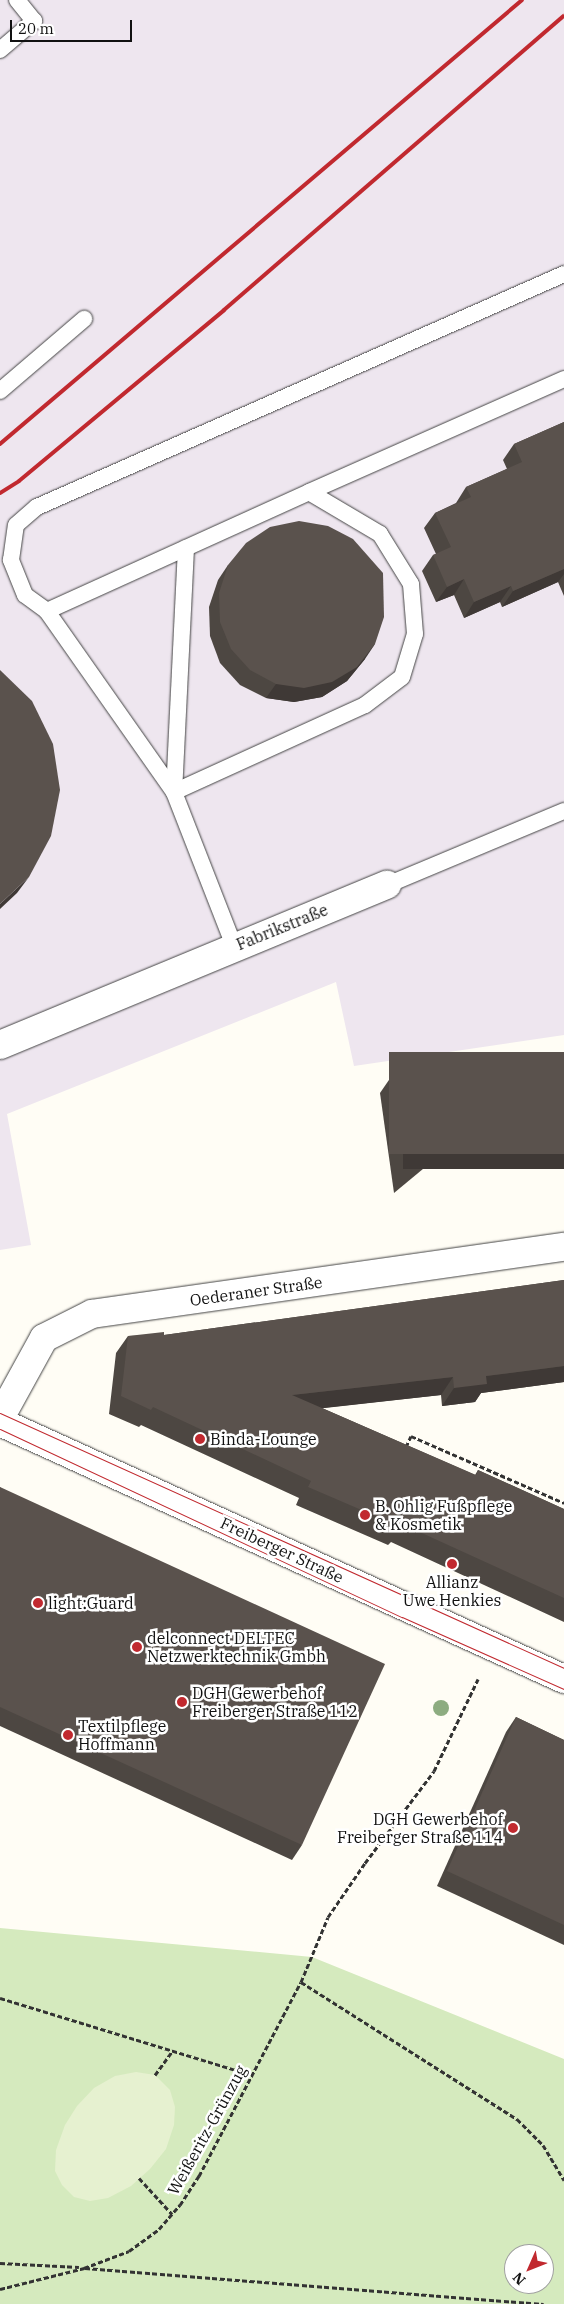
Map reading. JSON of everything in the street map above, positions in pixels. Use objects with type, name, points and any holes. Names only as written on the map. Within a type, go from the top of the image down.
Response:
[{"type":"street","name":"Fabrikstraße","points":[[0,1045],[234,946],[387,884]]},
{"type":"street","name":"Oederaner Straße","points":[[0,1418],[44,1338],[92,1314],[564,1247]]},
{"type":"street","name":"Freiberger Straße","points":[[0,1422],[564,1679]]},
{"type":"lane","points":[[0,50],[34,21],[17,0]]},
{"type":"lane","points":[[234,946],[174,792],[47,611],[26,595],[11,560],[16,525],[37,507],[564,274]]},
{"type":"lane","points":[[0,391],[84,318]]},
{"type":"lane","points":[[47,611],[564,379]]},
{"type":"lane","points":[[174,792],[365,705],[402,677],[415,634],[411,584],[380,534],[309,492]]},
{"type":"lane","points":[[174,792],[186,548]]},
{"type":"lane","name":"Fabrikstraße","points":[[387,884],[564,810]]},
{"type":"path","points":[[406,1447],[411,1436],[564,1503]]},
{"type":"path","name":"Weißeritz-Grünzug","points":[[84,2268],[129,2251],[159,2229],[199,2176],[301,1982],[328,1917],[365,1863],[434,1771],[466,1706],[492,1646]]},
{"type":"path","points":[[301,1982],[517,2118],[543,2145],[564,2180]]},
{"type":"path","points":[[0,1998],[252,2075]]},
{"type":"path","points":[[154,2075],[173,2050]]},
{"type":"path","points":[[139,2178],[172,2214]]},
{"type":"path","points":[[0,2263],[544,2304]]},
{"type":"path","points":[[0,2289],[84,2268]]},
{"type":"shaded area","points":[[0,0],[564,0],[564,1035],[354,1066],[336,982],[7,1114],[31,1245],[0,1250]]},
{"type":"green space","points":[[0,1928],[312,1957],[564,2059],[564,2304],[0,2304]]},
{"type":"green space","points":[[136,2072],[155,2075],[170,2090],[175,2107],[174,2125],[166,2149],[150,2169],[131,2186],[108,2198],[90,2201],[74,2197],[62,2185],[55,2171],[56,2150],[65,2125],[77,2106],[94,2088],[115,2076]]},
{"type":"building","points":[[564,422],[564,569],[513,591],[511,586],[474,602],[464,579],[447,587],[433,555],[451,547],[435,513],[471,497],[466,487],[522,462],[514,444]]},
{"type":"building","points":[[299,521],[328,526],[353,539],[383,573],[384,617],[375,644],[357,667],[332,682],[304,688],[276,684],[250,670],[231,649],[220,622],[219,593],[228,565],[246,543],[270,527]]},
{"type":"building","points":[[0,670],[32,701],[53,744],[60,790],[51,836],[29,877],[0,904]]},
{"type":"building","points":[[389,1052],[564,1052],[564,1154],[389,1154]]},
{"type":"building","points":[[564,1280],[564,1366],[486,1376],[487,1384],[454,1388],[453,1377],[292,1395],[476,1475],[478,1470],[564,1509],[564,1598],[402,1524],[401,1527],[308,1487],[311,1481],[153,1407],[151,1410],[121,1396],[128,1336],[164,1332],[164,1335]]},
{"type":"building","name":"DGH Gewerbehof Freiberger Straße 112","points":[[0,1487],[385,1664],[302,1845],[0,1707]]},
{"type":"building","name":"DGH Gewerbehof Freiberger Straße 114","points":[[516,1717],[564,1740],[564,1925],[447,1871]]},
{"type":"tram line","points":[[0,1413],[564,1668]]},
{"type":"tram line","points":[[0,1429],[402,1617],[564,1689]]},
{"type":"railway","points":[[0,444],[522,0]]},
{"type":"railway","points":[[0,493],[19,481],[224,310],[564,16]]},
{"type":"place","name":"Binda-Lounge","points":[[200,1439]]},
{"type":"place","name":"B. Ohlig Fußpflege & Kosmetik","points":[[365,1515]]},
{"type":"place","name":"Allianz Uwe Henkies","points":[[452,1564]]},
{"type":"place","name":"light:Guard","points":[[38,1603]]},
{"type":"place","name":"delconnect DELTEC Netzwerktechnik Gmbh","points":[[137,1647]]},
{"type":"place","name":"DGH Gewerbehof Freiberger Straße 112","points":[[182,1702]]},
{"type":"place","name":"Textilpflege Hoffmann","points":[[68,1735]]},
{"type":"place","name":"DGH Gewerbehof Freiberger Straße 114","points":[[513,1828]]}]
